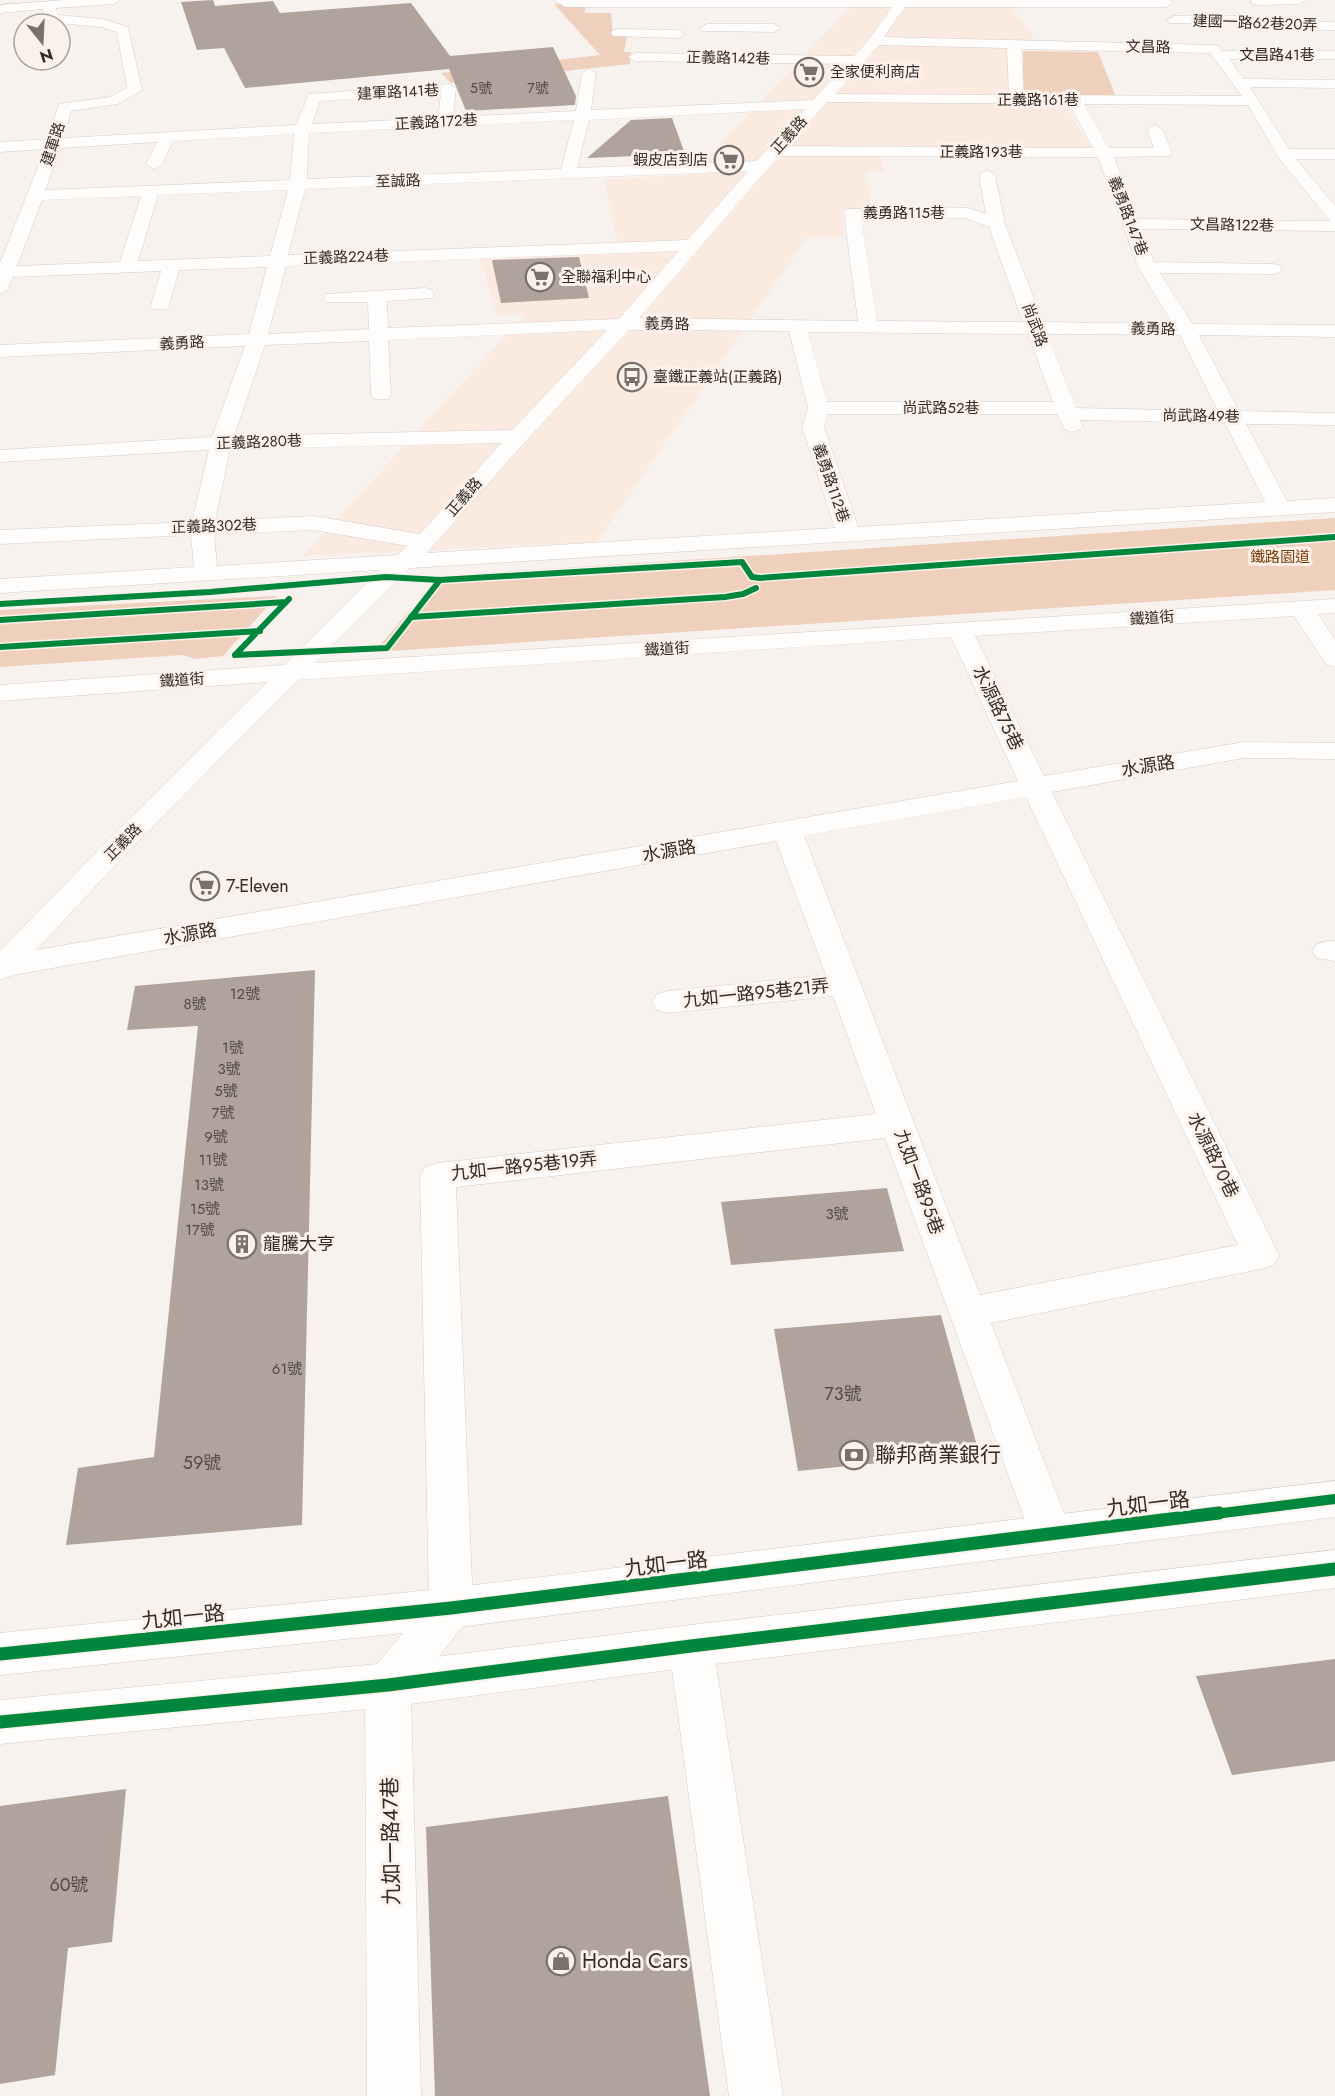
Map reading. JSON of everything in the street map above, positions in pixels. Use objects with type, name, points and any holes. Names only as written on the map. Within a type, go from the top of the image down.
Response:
[{"type":"street","points":[[0,9],[114,0]]},
{"type":"street","points":[[560,0],[565,3],[902,2],[1073,8],[1093,2],[1165,2],[1182,34]]},
{"type":"street","points":[[1257,0],[1299,0]]},
{"type":"street","points":[[706,57],[707,1]]},
{"type":"street","name":"正義路","points":[[1,968],[113,851],[290,673],[426,542],[518,436],[624,324],[768,158],[875,41],[902,2]]},
{"type":"street","points":[[999,4],[1013,25],[1021,44],[1017,99]]},
{"type":"street","name":"建軍路","points":[[2,277],[55,144],[61,127],[64,107],[112,101],[135,90],[123,30],[103,23],[52,19],[49,5]]},
{"type":"street","name":"建國一路62巷20弄","points":[[1182,34],[1250,20],[1254,25],[1335,26]]},
{"type":"street","points":[[618,33],[774,28]]},
{"type":"street","name":"文昌路","points":[[875,41],[1021,44],[1108,52],[1182,34],[1214,49],[1218,55]]},
{"type":"street","points":[[1218,55],[1253,101],[1284,153],[1335,217]]},
{"type":"street","name":"文昌路41巷","points":[[1218,55],[1335,55]]},
{"type":"street","name":"正義路142巷","points":[[635,57],[858,60]]},
{"type":"street","points":[[568,174],[583,114],[589,73]]},
{"type":"street","points":[[1239,83],[1335,84]]},
{"type":"street","name":"建軍路141巷","points":[[302,129],[314,97],[449,88],[446,122]]},
{"type":"street","name":"正義路161巷","points":[[820,101],[1074,100],[1123,95],[1253,101]]},
{"type":"street","name":"義勇路147巷","points":[[1074,100],[1104,153],[1147,267],[1187,330],[1280,508]]},
{"type":"street","name":"正義路172巷","points":[[0,147],[820,101]]},
{"type":"street","points":[[206,574],[202,526],[221,443],[257,340],[298,185],[302,129]]},
{"type":"street","name":"正義路193巷","points":[[768,158],[1164,153],[1155,130]]},
{"type":"street","points":[[154,164],[167,137]]},
{"type":"street","points":[[1284,153],[1335,154]]},
{"type":"street","name":"至誠路","points":[[35,195],[568,174],[768,158]]},
{"type":"street","name":"尚武路","points":[[987,174],[996,224],[1068,416]]},
{"type":"street","points":[[128,265],[151,190]]},
{"type":"street","name":"義勇路115巷","points":[[868,326],[852,213],[968,213],[996,224]]},
{"type":"street","name":"文昌路122巷","points":[[1129,224],[1335,226]]},
{"type":"street","name":"正義路224巷","points":[[2,277],[128,265],[692,245]]},
{"type":"street","points":[[160,304],[172,264]]},
{"type":"street","points":[[1147,267],[1273,269]]},
{"type":"street","points":[[333,298],[425,294]]},
{"type":"street","points":[[377,297],[381,395]]},
{"type":"street","name":"義勇路","points":[[0,351],[624,324],[1335,331]]},
{"type":"street","name":"義勇路112巷","points":[[797,326],[818,408],[813,427],[849,535]]},
{"type":"street","name":"尚武路52巷","points":[[818,408],[1068,416]]},
{"type":"street","name":"尚武路49巷","points":[[1068,416],[1335,419]]},
{"type":"street","name":"正義路280巷","points":[[0,456],[221,443],[518,436]]},
{"type":"street","points":[[0,585],[1335,505]]},
{"type":"street","name":"正義路302巷","points":[[0,537],[202,526],[314,523],[426,542]]},
{"type":"street","name":"鐵道街","points":[[0,693],[458,660],[960,631],[1335,606]]},
{"type":"street","points":[[1301,608],[1335,659]]},
{"type":"street","name":"水源路75巷","points":[[960,631],[1036,785]]},
{"type":"street","name":"水源路","points":[[1,968],[1244,750],[1335,751]]},
{"type":"street","name":"水源路70巷","points":[[967,1313],[1261,1255],[1036,785]]},
{"type":"street","name":"九如一路95巷","points":[[787,830],[1051,1534]]},
{"type":"street","name":"九如一路95巷21弄","points":[[668,1002],[845,984]]},
{"type":"street","name":"九如一路95巷19弄","points":[[451,1608],[438,1176],[897,1124]]},
{"type":"street","name":"九如一路","points":[[0,1654],[451,1608],[1335,1499]]},
{"type":"street","points":[[0,1722],[388,1685],[691,1646],[1335,1569]]},
{"type":"street","points":[[388,1685],[451,1608]]},
{"type":"street","points":[[691,1646],[756,2096]]},
{"type":"street","name":"九如一路47巷","points":[[388,1685],[394,2096]]},
{"type":"shaded area","points":[[857,0],[1007,1],[1037,42],[1007,42],[1010,102],[1064,103],[1092,150],[877,149],[886,172],[866,172],[871,209],[842,209],[844,237],[807,237],[597,542],[303,556],[525,315],[497,315],[479,256],[619,251],[604,179],[691,175]]},
{"type":"green space","points":[[554,4],[587,5],[584,13],[611,13],[613,35],[627,36],[624,52],[631,52],[630,64],[451,83],[441,73],[600,55]]},
{"type":"green space","points":[[1023,51],[1098,52],[1116,97],[1023,96]]},
{"type":"green space","name":"鐵路園道","points":[[1335,518],[1335,590],[374,652],[440,576]]},
{"type":"green space","points":[[277,596],[223,656],[195,659],[183,655],[0,667],[0,610]]},
{"type":"building","points":[[213,0],[215,6],[273,1],[280,13],[411,3],[450,56],[553,47],[576,96],[575,105],[466,111],[449,69],[245,88],[224,48],[197,50],[181,2]]},
{"type":"building","points":[[672,118],[685,154],[587,158],[631,120]]},
{"type":"building","name":"全聯福利中心","points":[[579,257],[589,298],[501,303],[492,260]]},
{"type":"building","name":"龍騰大亨","points":[[315,970],[302,1525],[66,1545],[78,1468],[154,1457],[198,1026],[127,1030],[135,986]]},
{"type":"building","points":[[887,1188],[904,1251],[731,1265],[721,1202]]},
{"type":"building","points":[[941,1315],[979,1453],[798,1471],[774,1329]]},
{"type":"building","points":[[1335,1659],[1335,1761],[1232,1775],[1196,1676]]},
{"type":"building","points":[[126,1789],[112,1942],[68,1948],[55,2075],[0,2084],[0,1806]]},
{"type":"building","name":"Honda Cars","points":[[668,1796],[710,2096],[435,2096],[426,1827]]},
{"type":"cycle path","points":[[0,604],[210,592],[386,577],[440,580],[742,562],[752,577],[760,578],[1335,537]]},
{"type":"cycle path","points":[[235,655],[387,648],[440,580]]},
{"type":"cycle path","points":[[411,617],[725,597],[743,594],[756,588]]},
{"type":"cycle path","points":[[235,655],[289,599]]},
{"type":"cycle path","points":[[0,620],[286,602]]},
{"type":"cycle path","points":[[0,647],[260,631]]},
{"type":"cycle path","points":[[0,1654],[451,1608],[1335,1499]]},
{"type":"cycle path","points":[[0,1722],[388,1685],[691,1646],[1335,1569]]},
{"type":"place","name":"全家便利商店","points":[[809,72]]},
{"type":"place","name":"蝦皮店到店","points":[[729,160]]},
{"type":"place","name":"全聯福利中心","points":[[540,277]]},
{"type":"place","name":"臺鐵正義站(正義路)","points":[[632,377]]},
{"type":"place","name":"7-Eleven","points":[[205,886]]},
{"type":"place","name":"龍騰大亨","points":[[242,1244]]},
{"type":"place","name":"聯邦商業銀行","points":[[854,1455]]},
{"type":"place","name":"Honda Cars","points":[[561,1961]]}]
